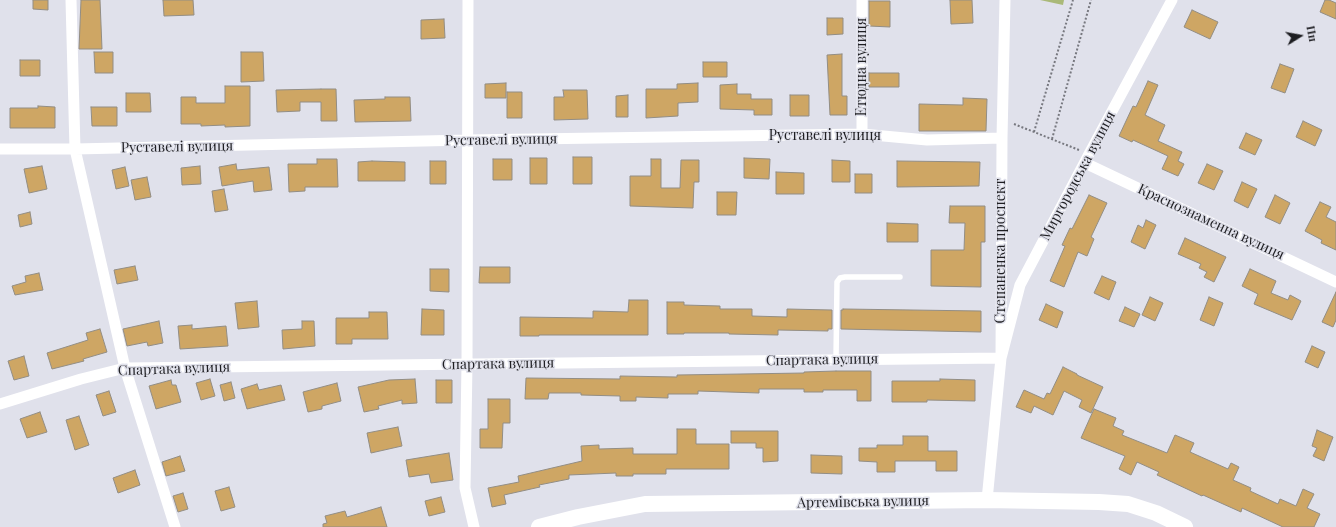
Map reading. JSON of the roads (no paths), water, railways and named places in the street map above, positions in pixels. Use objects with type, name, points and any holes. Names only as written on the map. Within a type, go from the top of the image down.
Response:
[{"type":"main road","name":"Артемівська вулиця","points":[[539,527],[578,517],[645,504],[988,500],[1128,504],[1156,513],[1185,527]]},
{"type":"street","points":[[71,0],[75,149],[125,368],[175,527]]},
{"type":"street","points":[[468,0],[467,364],[465,488],[474,527]]},
{"type":"street","name":"Етюдна вулиця","points":[[862,0],[862,134]]},
{"type":"street","name":"Степаненка проспект","points":[[988,500],[1001,358],[1002,120],[1005,0]]},
{"type":"street","name":"Миргородська вулиця","points":[[1001,358],[1020,285],[1172,0]]},
{"type":"street","name":"Руставелі вулиця","points":[[0,149],[75,149],[467,140],[862,134],[927,140],[1002,138]]},
{"type":"street","name":"Краснознаменна вулиця","points":[[1087,158],[1336,282]]},
{"type":"street","name":"Спартака вулиця","points":[[0,404],[81,379],[125,368],[1001,358]]},
{"type":"lane","points":[[836,360],[837,282],[840,278],[900,277]]}]
